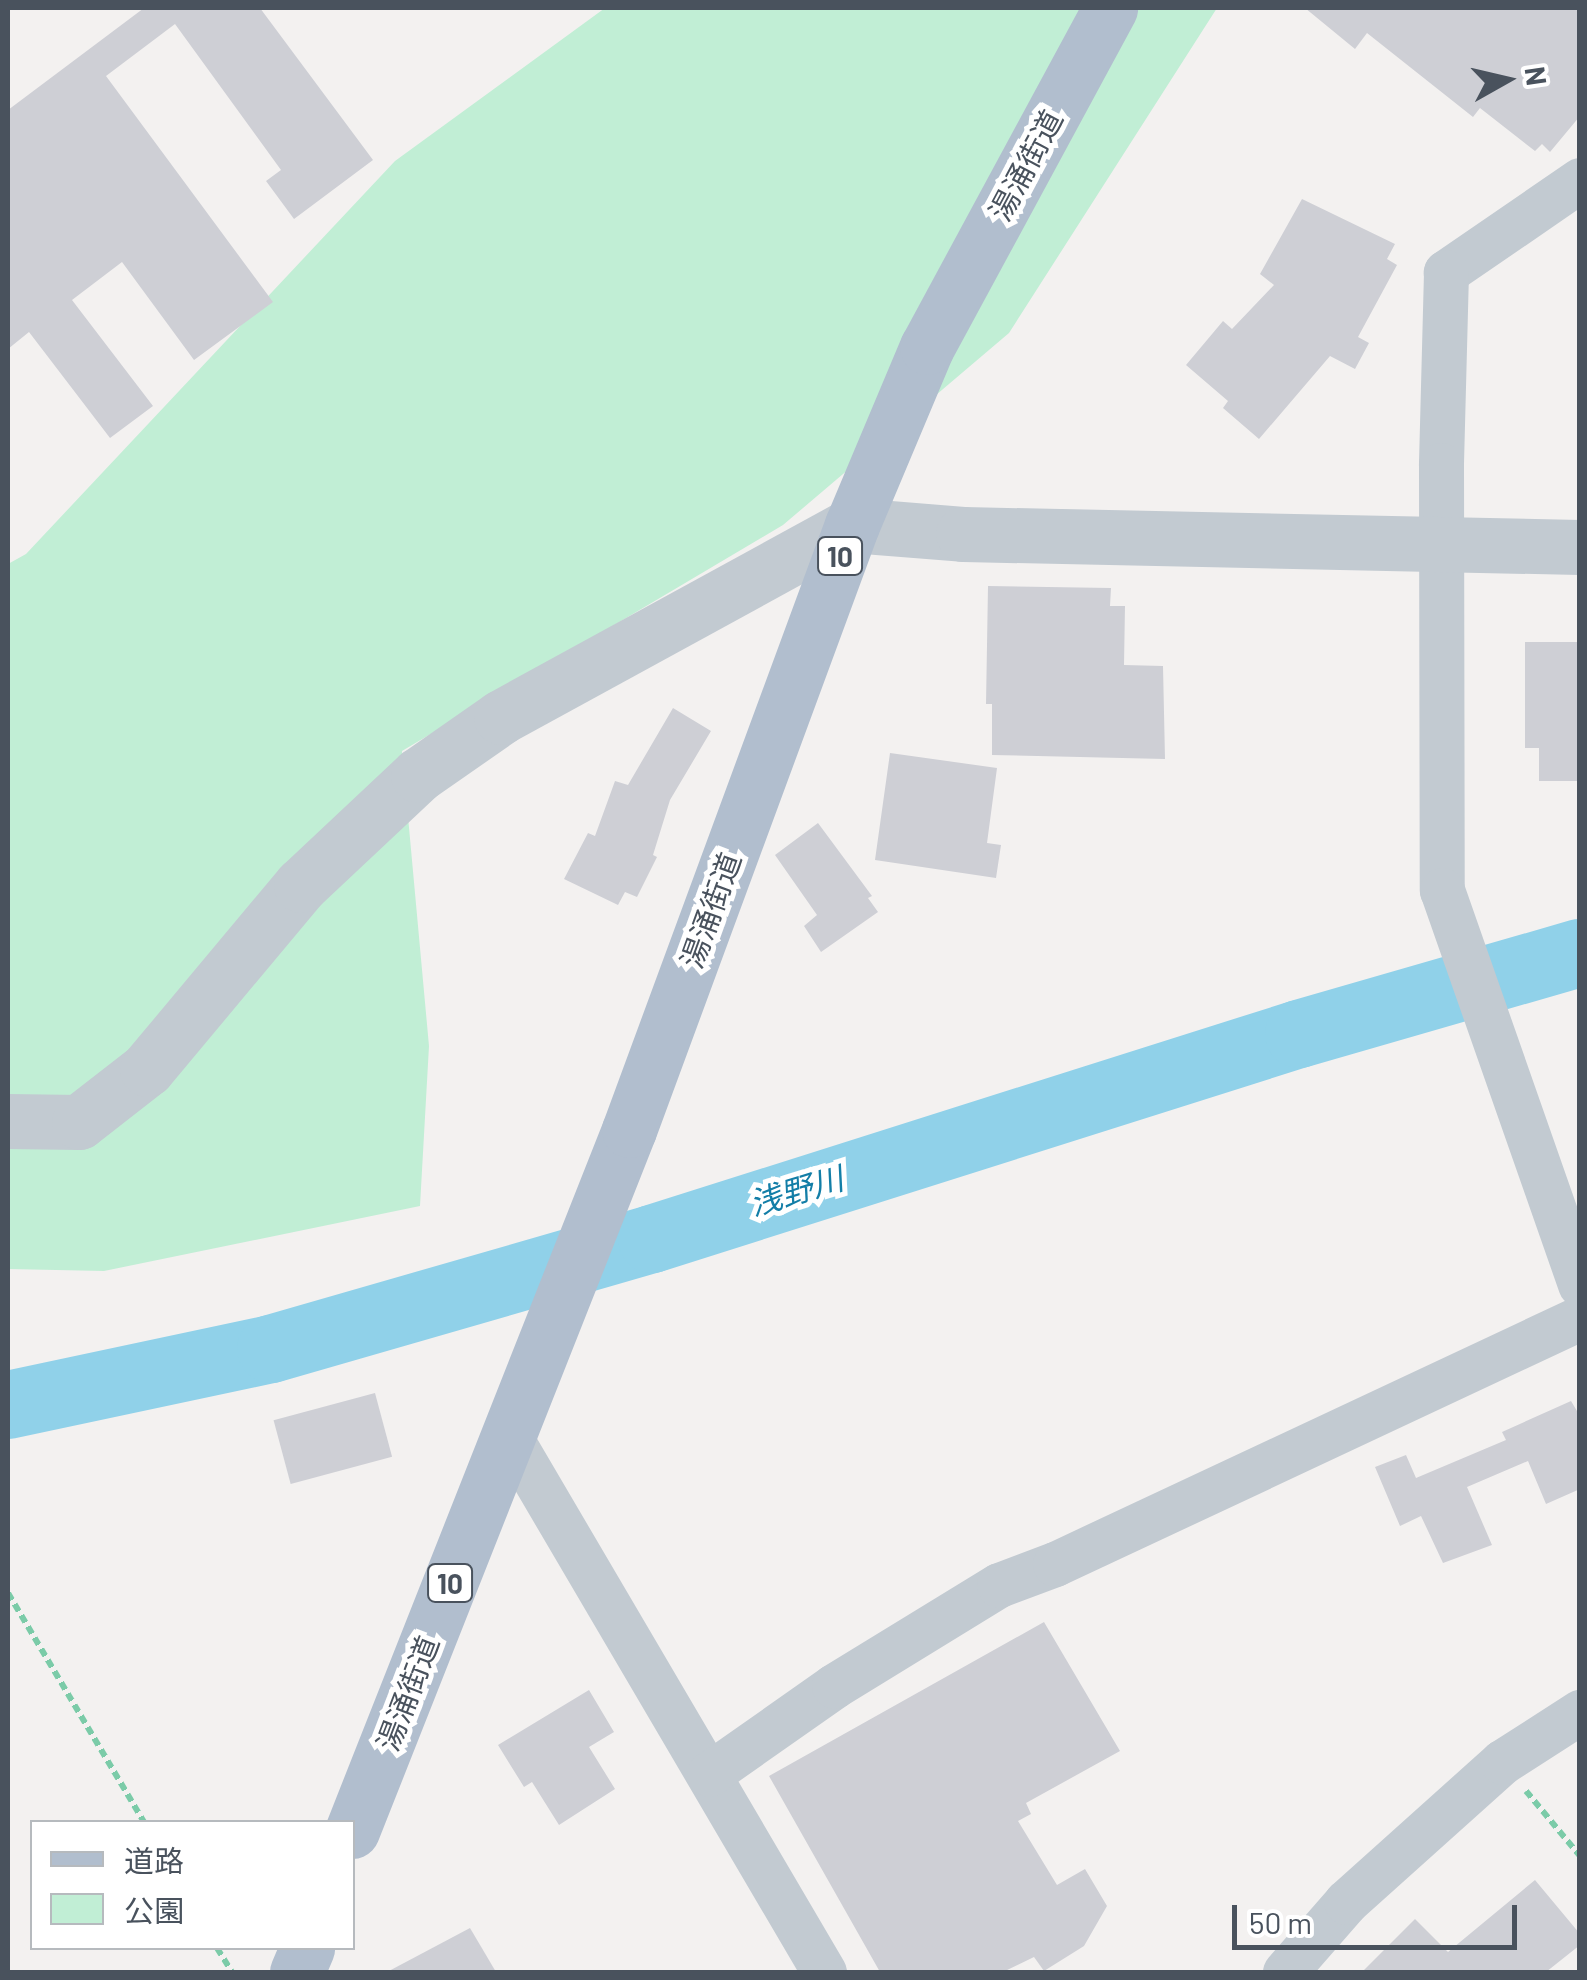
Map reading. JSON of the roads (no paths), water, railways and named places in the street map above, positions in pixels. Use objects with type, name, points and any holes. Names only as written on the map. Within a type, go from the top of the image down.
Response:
[{"type":"main road","name":"湯涌街道","points":[[355,1823],[629,1130],[852,525],[928,347],[1110,8]]},
{"type":"street","points":[[1580,180],[1446,272],[1442,890],[1580,1285]]},
{"type":"street","points":[[8,1121],[78,1122],[147,1069],[301,885],[418,775],[501,717],[852,525],[963,534],[1580,547]]},
{"type":"street","points":[[709,1774],[834,1686],[999,1584],[1055,1564],[1580,1318]]},
{"type":"street","points":[[508,1434],[824,1972]]},
{"type":"street","points":[[1285,1972],[1346,1902],[1502,1762],[1580,1712]]},
{"type":"waterway","name":"浅野川","points":[[8,1405],[271,1349],[652,1239],[1299,1034],[1580,953]]}]
